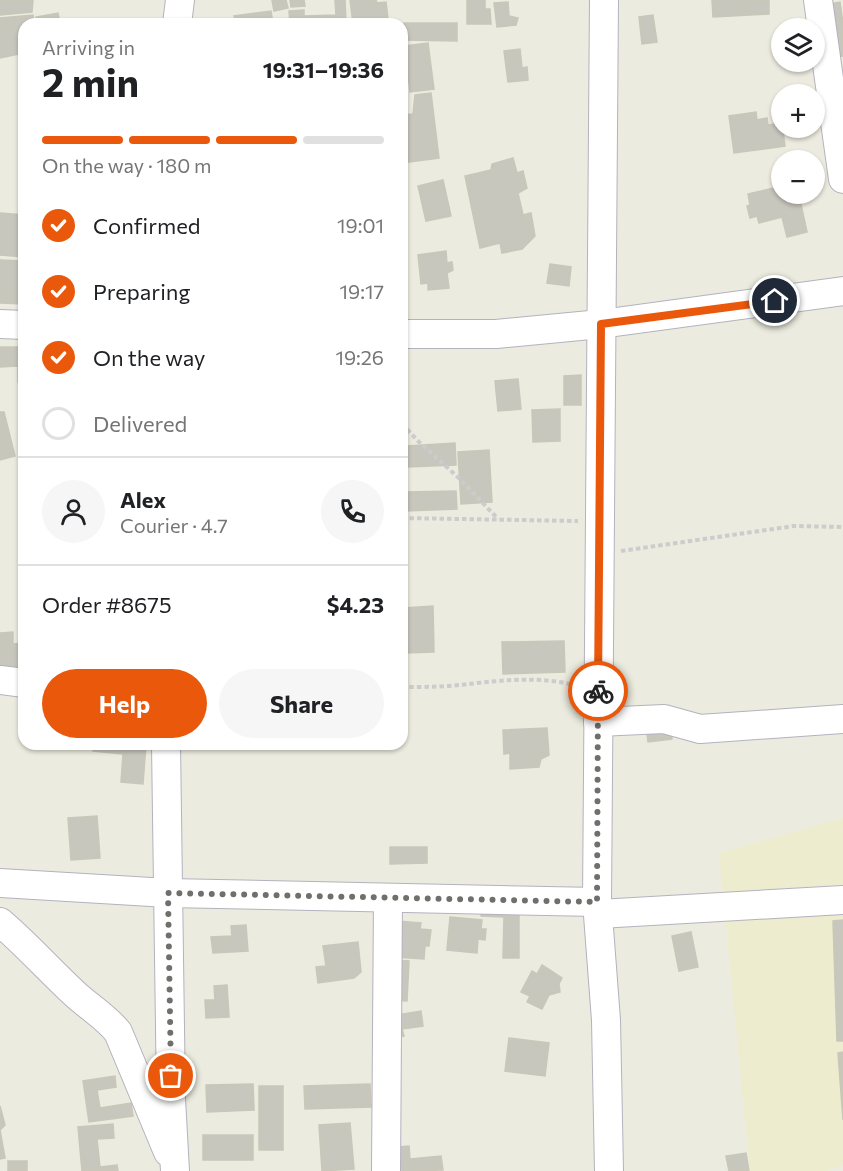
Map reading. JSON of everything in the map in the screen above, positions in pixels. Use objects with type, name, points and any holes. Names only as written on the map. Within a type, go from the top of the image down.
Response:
[{"type":"street","points":[[178,18],[180,0]]},
{"type":"street","points":[[604,0],[598,908],[608,1081],[609,1171]]},
{"type":"street","points":[[818,0],[843,179]]},
{"type":"street","points":[[408,334],[496,334],[601,324],[843,291]]},
{"type":"street","points":[[0,324],[18,325]]},
{"type":"street","points":[[0,680],[18,682]]},
{"type":"street","points":[[598,722],[664,719],[700,729],[843,719]]},
{"type":"street","points":[[166,750],[171,1099],[175,1169]]},
{"type":"street","points":[[0,883],[168,893],[388,898],[598,908],[843,900]]},
{"type":"street","points":[[386,1171],[388,898]]},
{"type":"street","points":[[0,922],[82,1000],[109,1021],[118,1032],[175,1169]]},
{"type":"path","points":[[408,430],[460,479],[498,520]]},
{"type":"path","points":[[408,518],[599,522]]},
{"type":"path","points":[[599,554],[794,526],[843,527]]},
{"type":"path","points":[[408,687],[553,679],[598,694]]},
{"type":"shaded area","points":[[843,818],[843,1166],[824,1171],[750,1171],[719,853]]},
{"type":"building","points":[[0,0],[33,0],[32,12],[0,15]]},
{"type":"building","points":[[272,0],[286,0],[288,8],[274,11]]},
{"type":"building","points":[[290,0],[304,0],[305,6],[291,7]]},
{"type":"building","points":[[335,0],[345,0],[346,18],[290,18],[289,11],[304,10],[304,16],[336,15]]},
{"type":"building","points":[[350,0],[386,2],[388,18],[352,18]]},
{"type":"building","points":[[467,0],[485,0],[485,9],[490,9],[491,24],[467,24]]},
{"type":"building","points":[[712,0],[769,0],[769,14],[713,17]]},
{"type":"building","points":[[508,2],[509,16],[518,18],[516,25],[497,27],[494,3]]},
{"type":"building","points":[[840,2],[843,23],[843,56],[830,58],[823,5]]},
{"type":"building","points":[[271,11],[272,18],[234,18],[234,16]]},
{"type":"building","points":[[58,13],[59,18],[36,18]]},
{"type":"building","points":[[33,15],[33,18],[18,18],[18,54],[0,58],[0,18]]},
{"type":"building","points":[[653,15],[657,42],[642,44],[639,17]]},
{"type":"building","points":[[408,23],[457,23],[457,41],[408,40]]},
{"type":"building","points":[[428,43],[434,89],[410,92],[408,46]]},
{"type":"building","points":[[520,49],[522,68],[527,67],[528,80],[508,82],[504,51]]},
{"type":"building","points":[[431,93],[439,158],[408,162],[408,114],[413,114],[415,95]]},
{"type":"building","points":[[756,112],[757,120],[767,118],[768,125],[771,125],[771,138],[784,138],[785,146],[734,153],[729,116]]},
{"type":"building","points":[[513,158],[517,173],[523,171],[527,188],[518,193],[523,215],[531,213],[535,236],[522,249],[502,253],[500,243],[480,248],[465,176],[491,170],[492,164]]},
{"type":"building","points":[[443,180],[451,216],[426,221],[418,186]]},
{"type":"building","points":[[771,189],[771,204],[801,204],[807,232],[787,237],[782,217],[759,223],[757,216],[750,218],[747,206],[750,205],[748,194]]},
{"type":"building","points":[[0,213],[18,214],[18,256],[0,255]]},
{"type":"building","points":[[446,251],[447,263],[452,262],[453,270],[447,273],[449,288],[428,290],[428,283],[421,284],[418,255]]},
{"type":"building","points":[[0,260],[18,261],[18,304],[0,303]]},
{"type":"building","points":[[550,264],[571,267],[569,286],[547,283]]},
{"type":"building","points":[[0,347],[18,347],[18,366],[0,367]]},
{"type":"building","points":[[581,375],[581,405],[564,405],[564,376]]},
{"type":"building","points":[[518,379],[521,409],[498,411],[495,381]]},
{"type":"building","points":[[560,409],[560,441],[533,442],[532,410]]},
{"type":"building","points":[[0,412],[4,412],[15,456],[0,460]]},
{"type":"building","points":[[455,443],[456,465],[408,467],[408,446]]},
{"type":"building","points":[[489,450],[492,502],[461,504],[458,452]]},
{"type":"building","points":[[456,491],[457,509],[408,511],[408,492]]},
{"type":"building","points":[[433,606],[434,652],[408,653],[408,608]]},
{"type":"building","points":[[13,632],[13,644],[18,644],[18,671],[0,671],[0,633]]},
{"type":"building","points":[[564,641],[565,672],[503,674],[502,642]]},
{"type":"building","points":[[669,712],[672,739],[648,742],[645,715]]},
{"type":"building","points":[[547,728],[549,755],[541,759],[539,767],[510,769],[510,753],[504,754],[503,730]]},
{"type":"building","points":[[146,750],[143,784],[121,782],[123,754],[93,751]]},
{"type":"building","points":[[97,816],[100,858],[71,860],[68,818]]},
{"type":"building","points":[[390,847],[427,847],[427,863],[390,864]]},
{"type":"building","points":[[481,905],[519,906],[519,958],[503,958],[504,917],[481,916]]},
{"type":"building","points":[[450,917],[482,920],[481,929],[486,929],[485,940],[478,939],[477,953],[447,950]]},
{"type":"building","points":[[843,920],[843,1041],[837,1041],[833,921]]},
{"type":"building","points":[[396,921],[421,923],[420,929],[431,930],[429,946],[425,946],[424,959],[393,957]]},
{"type":"building","points":[[246,925],[248,951],[213,953],[211,937],[232,936],[231,926]]},
{"type":"building","points":[[691,932],[698,967],[679,971],[672,936]]},
{"type":"building","points":[[358,942],[361,972],[354,978],[318,983],[316,967],[326,966],[323,946]]},
{"type":"building","points":[[394,960],[409,961],[407,1001],[392,1000]]},
{"type":"building","points":[[542,965],[562,978],[559,984],[560,992],[549,995],[542,1009],[527,1002],[530,996],[521,992],[532,971],[537,974]]},
{"type":"building","points":[[227,985],[229,1017],[206,1018],[205,1000],[215,1000],[214,986]]},
{"type":"building","points":[[421,1011],[423,1026],[402,1029],[404,1036],[394,1037],[390,1016]]},
{"type":"building","points":[[509,1038],[549,1043],[545,1076],[505,1071]]},
{"type":"building","points":[[843,1052],[843,1120],[838,1053]]},
{"type":"building","points":[[115,1076],[116,1087],[97,1090],[100,1108],[131,1103],[133,1116],[89,1122],[83,1081]]},
{"type":"building","points":[[253,1084],[254,1110],[207,1112],[206,1085]]},
{"type":"building","points":[[370,1084],[371,1107],[305,1109],[304,1086]]},
{"type":"building","points":[[259,1086],[283,1086],[283,1150],[259,1150]]},
{"type":"building","points":[[0,1106],[5,1125],[0,1130]]},
{"type":"building","points":[[350,1123],[354,1169],[322,1171],[319,1125]]},
{"type":"building","points":[[113,1124],[114,1138],[97,1139],[100,1167],[117,1165],[118,1171],[82,1171],[78,1127]]},
{"type":"building","points":[[0,1130],[5,1158],[0,1159]]},
{"type":"building","points":[[203,1135],[253,1135],[253,1160],[203,1160]]},
{"type":"building","points":[[409,1146],[410,1159],[441,1156],[443,1170],[402,1171],[399,1147]]},
{"type":"building","points":[[746,1153],[749,1171],[729,1171],[726,1156]]},
{"type":"building","points":[[8,1161],[27,1161],[27,1171],[8,1171]]},
{"type":"way so far","points":[[171,1076],[168,893],[597,902],[598,691]]},
{"type":"route","points":[[598,691],[601,324],[775,301]]}]
